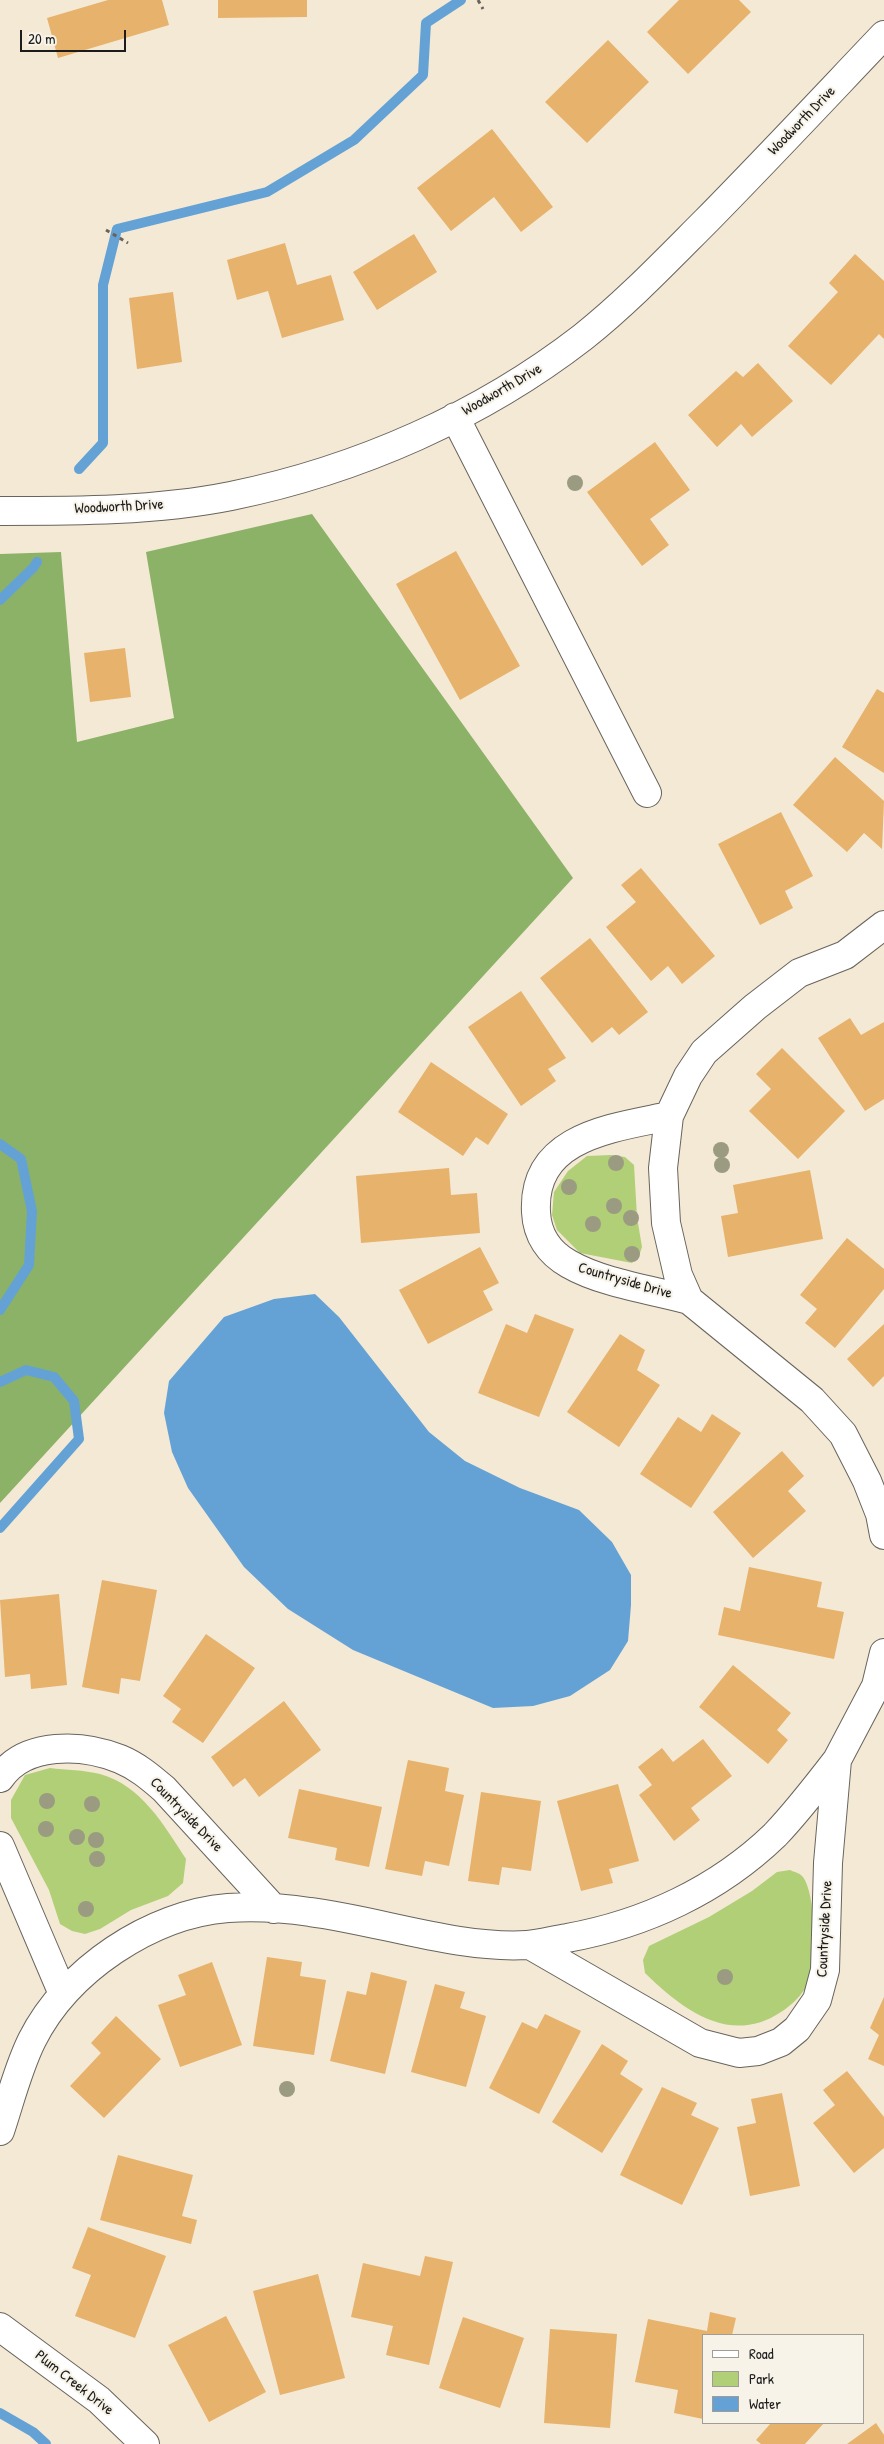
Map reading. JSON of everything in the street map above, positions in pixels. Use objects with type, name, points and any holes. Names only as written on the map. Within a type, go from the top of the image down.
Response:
[{"type":"street","name":"Woodworth Drive","points":[[0,511],[126,508],[230,496],[307,477],[356,461],[455,417],[543,367],[585,335],[644,284],[884,35]]},
{"type":"street","points":[[455,417],[647,793]]},
{"type":"street","name":"Countryside Drive","points":[[689,1300],[678,1275],[664,1203],[663,1168],[669,1116],[688,1076],[704,1052],[755,1007],[799,973],[845,955],[884,925]]},
{"type":"street","name":"Countryside Drive","points":[[669,1116],[599,1131],[576,1140],[556,1156],[542,1177],[535,1202],[536,1226],[548,1249],[568,1264],[592,1274],[689,1300],[812,1400],[843,1434],[868,1481],[880,1514],[884,1535]]},
{"type":"street","name":"Countryside Drive","points":[[0,2131],[32,2040],[63,1994],[102,1958],[155,1928],[175,1920],[228,1908],[274,1909],[310,1912],[492,1945],[530,1945],[594,1933],[644,1918],[691,1897],[735,1869],[774,1835],[837,1760],[876,1686],[884,1653]]},
{"type":"street","name":"Countryside Drive","points":[[0,1778],[17,1760],[42,1751],[69,1748],[95,1751],[120,1759],[144,1772],[164,1789],[274,1909]]},
{"type":"street","name":"Countryside Drive","points":[[530,1945],[700,2044],[739,2053],[758,2051],[781,2042],[808,2016],[817,2000],[825,1970],[828,1863],[837,1760]]},
{"type":"street","points":[[0,1846],[63,1994]]},
{"type":"street","name":"Plum Creek Drive","points":[[0,2327],[99,2400],[145,2444]]},
{"type":"path","points":[[478,0],[483,9]]},
{"type":"path","points":[[106,230],[128,243]]},
{"type":"green space","points":[[312,514],[573,878],[0,1503],[0,554],[61,552],[77,742],[174,718],[146,552]]},
{"type":"green space","points":[[611,1155],[625,1157],[634,1165],[637,1217],[642,1247],[639,1256],[632,1263],[580,1253],[557,1230],[552,1215],[554,1192],[568,1171],[587,1156]]},
{"type":"green space","points":[[50,1768],[100,1774],[115,1779],[128,1787],[160,1820],[186,1859],[183,1883],[168,1896],[131,1910],[100,1929],[85,1934],[72,1931],[60,1924],[49,1890],[11,1818],[11,1800],[25,1775]]},
{"type":"green space","points":[[790,1870],[803,1877],[810,1896],[814,1924],[814,1965],[810,1980],[800,1996],[786,2009],[762,2022],[744,2025],[726,2024],[708,2019],[691,2011],[645,1973],[643,1960],[649,1946],[709,1917],[752,1891],[777,1872]]},
{"type":"water","points":[[315,1294],[339,1317],[429,1432],[465,1461],[520,1488],[579,1510],[612,1542],[631,1575],[631,1605],[628,1641],[610,1670],[570,1696],[533,1706],[493,1708],[353,1650],[288,1609],[244,1567],[188,1488],[172,1452],[164,1413],[169,1381],[224,1317],[274,1299]]},
{"type":"building","points":[[108,0],[162,0],[169,25],[58,58],[47,18]]},
{"type":"building","points":[[218,0],[307,0],[307,17],[218,18]]},
{"type":"building","points":[[679,0],[739,0],[751,12],[688,74],[647,32]]},
{"type":"building","points":[[608,40],[649,82],[587,143],[545,102]]},
{"type":"building","points":[[492,129],[553,207],[521,232],[494,197],[451,231],[417,188]]},
{"type":"building","points":[[414,234],[437,272],[377,310],[353,272]]},
{"type":"building","points":[[285,243],[297,285],[331,275],[344,320],[282,338],[268,291],[237,300],[227,260]]},
{"type":"building","points":[[855,254],[884,281],[884,339],[879,334],[831,385],[788,346],[838,292],[829,283]]},
{"type":"building","points":[[173,292],[182,362],[137,369],[129,298]]},
{"type":"building","points":[[758,363],[793,401],[752,437],[741,424],[717,447],[688,415],[736,371],[743,377]]},
{"type":"building","points":[[655,442],[690,490],[650,519],[669,545],[642,566],[587,492]]},
{"type":"building","points":[[456,551],[520,666],[460,700],[396,584]]},
{"type":"building","points":[[125,648],[131,697],[90,702],[84,653]]},
{"type":"building","points":[[877,689],[884,693],[884,773],[842,747]]},
{"type":"building","points":[[835,757],[884,801],[882,849],[864,833],[847,852],[793,805]]},
{"type":"building","points":[[781,812],[813,876],[785,891],[793,908],[760,925],[718,844]]},
{"type":"building","points":[[641,868],[715,956],[682,984],[668,966],[651,981],[606,927],[636,902],[621,885]]},
{"type":"building","points":[[590,938],[648,1012],[619,1035],[612,1027],[592,1043],[540,978]]},
{"type":"building","points":[[521,991],[566,1058],[548,1069],[556,1081],[521,1106],[468,1027]]},
{"type":"building","points":[[850,1018],[861,1035],[884,1022],[884,1099],[865,1111],[818,1038]]},
{"type":"building","points":[[782,1048],[845,1111],[798,1159],[749,1111],[771,1089],[756,1074]]},
{"type":"building","points":[[431,1062],[508,1114],[488,1145],[476,1137],[463,1156],[398,1112]]},
{"type":"building","points":[[449,1168],[451,1195],[477,1193],[480,1233],[361,1243],[356,1176]]},
{"type":"building","points":[[810,1170],[823,1239],[728,1257],[721,1216],[738,1213],[733,1185]]},
{"type":"building","points":[[847,1238],[884,1269],[884,1289],[835,1348],[805,1323],[817,1309],[800,1295]]},
{"type":"building","points":[[480,1247],[499,1283],[483,1291],[493,1310],[428,1344],[399,1290]]},
{"type":"building","points":[[535,1314],[574,1329],[539,1417],[478,1393],[506,1324],[527,1333]]},
{"type":"building","points":[[884,1324],[884,1376],[873,1387],[847,1359]]},
{"type":"building","points":[[620,1334],[645,1350],[637,1370],[660,1385],[619,1447],[567,1412]]},
{"type":"building","points":[[712,1414],[741,1433],[691,1508],[640,1474],[678,1417],[701,1432]]},
{"type":"building","points":[[782,1451],[804,1476],[788,1491],[806,1511],[753,1558],[713,1512]]},
{"type":"building","points":[[749,1567],[822,1582],[817,1607],[844,1612],[834,1659],[718,1635],[724,1607],[740,1611]]},
{"type":"building","points":[[102,1580],[157,1590],[140,1681],[121,1678],[119,1694],[82,1687]]},
{"type":"building","points":[[59,1594],[67,1685],[31,1689],[30,1674],[5,1677],[0,1600]]},
{"type":"building","points":[[206,1634],[255,1668],[203,1743],[172,1722],[181,1709],[163,1696]]},
{"type":"building","points":[[733,1665],[791,1713],[777,1730],[788,1740],[768,1764],[699,1707]]},
{"type":"building","points":[[284,1701],[321,1750],[259,1797],[245,1778],[233,1787],[211,1757]]},
{"type":"building","points":[[703,1739],[732,1776],[691,1808],[700,1820],[674,1841],[639,1795],[652,1785],[638,1767],[662,1748],[673,1762]]},
{"type":"building","points":[[408,1760],[449,1768],[445,1791],[464,1795],[449,1866],[425,1861],[422,1876],[385,1869]]},
{"type":"building","points":[[618,1784],[639,1861],[609,1869],[613,1883],[581,1891],[557,1801]]},
{"type":"building","points":[[299,1789],[382,1807],[369,1867],[335,1860],[337,1848],[288,1838]]},
{"type":"building","points":[[481,1792],[541,1801],[531,1871],[502,1867],[499,1885],[468,1881]]},
{"type":"building","points":[[267,1957],[302,1962],[300,1976],[326,1980],[314,2055],[253,2046]]},
{"type":"building","points":[[212,1962],[242,2045],[180,2067],[158,2005],[186,1995],[178,1975]]},
{"type":"building","points":[[371,1972],[407,1981],[385,2074],[330,2061],[347,1991],[366,1995]]},
{"type":"building","points":[[435,1984],[465,1992],[460,2008],[486,2016],[466,2087],[411,2072]]},
{"type":"building","points":[[884,1997],[884,2066],[868,2059],[879,2035],[870,2028]]},
{"type":"building","points":[[545,2014],[581,2031],[539,2114],[489,2088],[522,2022],[537,2029]]},
{"type":"building","points":[[116,2016],[161,2059],[104,2118],[70,2086],[101,2053],[91,2043]]},
{"type":"building","points":[[602,2044],[628,2061],[620,2074],[643,2089],[602,2153],[552,2122]]},
{"type":"building","points":[[847,2071],[884,2117],[884,2148],[854,2173],[813,2123],[835,2105],[823,2090]]},
{"type":"building","points":[[662,2087],[697,2103],[691,2115],[719,2128],[682,2205],[620,2175]]},
{"type":"building","points":[[782,2093],[800,2186],[750,2196],[737,2127],[756,2123],[751,2099]]},
{"type":"building","points":[[118,2155],[193,2175],[182,2216],[197,2220],[191,2244],[100,2220]]},
{"type":"building","points":[[88,2227],[166,2256],[135,2338],[75,2316],[91,2275],[72,2268]]},
{"type":"building","points":[[425,2256],[453,2262],[429,2365],[386,2355],[393,2326],[351,2317],[363,2263],[420,2276]]},
{"type":"building","points":[[318,2274],[345,2378],[280,2395],[253,2291]]},
{"type":"building","points":[[710,2312],[736,2318],[732,2334],[702,2334],[702,2419],[674,2413],[678,2390],[635,2382],[648,2319],[707,2331]]},
{"type":"building","points":[[226,2316],[266,2392],[209,2422],[168,2345]]},
{"type":"building","points":[[463,2317],[524,2338],[500,2408],[439,2388]]},
{"type":"building","points":[[550,2329],[617,2334],[610,2428],[544,2423]]},
{"type":"building","points":[[876,2423],[884,2435],[884,2444],[847,2444]]},
{"type":"building","points":[[770,2424],[823,2424],[805,2444],[761,2444],[756,2440]]},
{"type":"waterway","points":[[79,469],[103,443],[103,285],[117,229],[267,192],[354,140],[423,75],[426,23],[461,0]]},
{"type":"waterway","points":[[0,600],[37,562]]},
{"type":"waterway","points":[[0,1144],[21,1159],[32,1211],[29,1265],[0,1310]]},
{"type":"waterway","points":[[0,1382],[26,1370],[54,1377],[74,1401],[79,1439],[0,1528]]},
{"type":"waterway","points":[[0,2413],[33,2432],[46,2444]]}]
